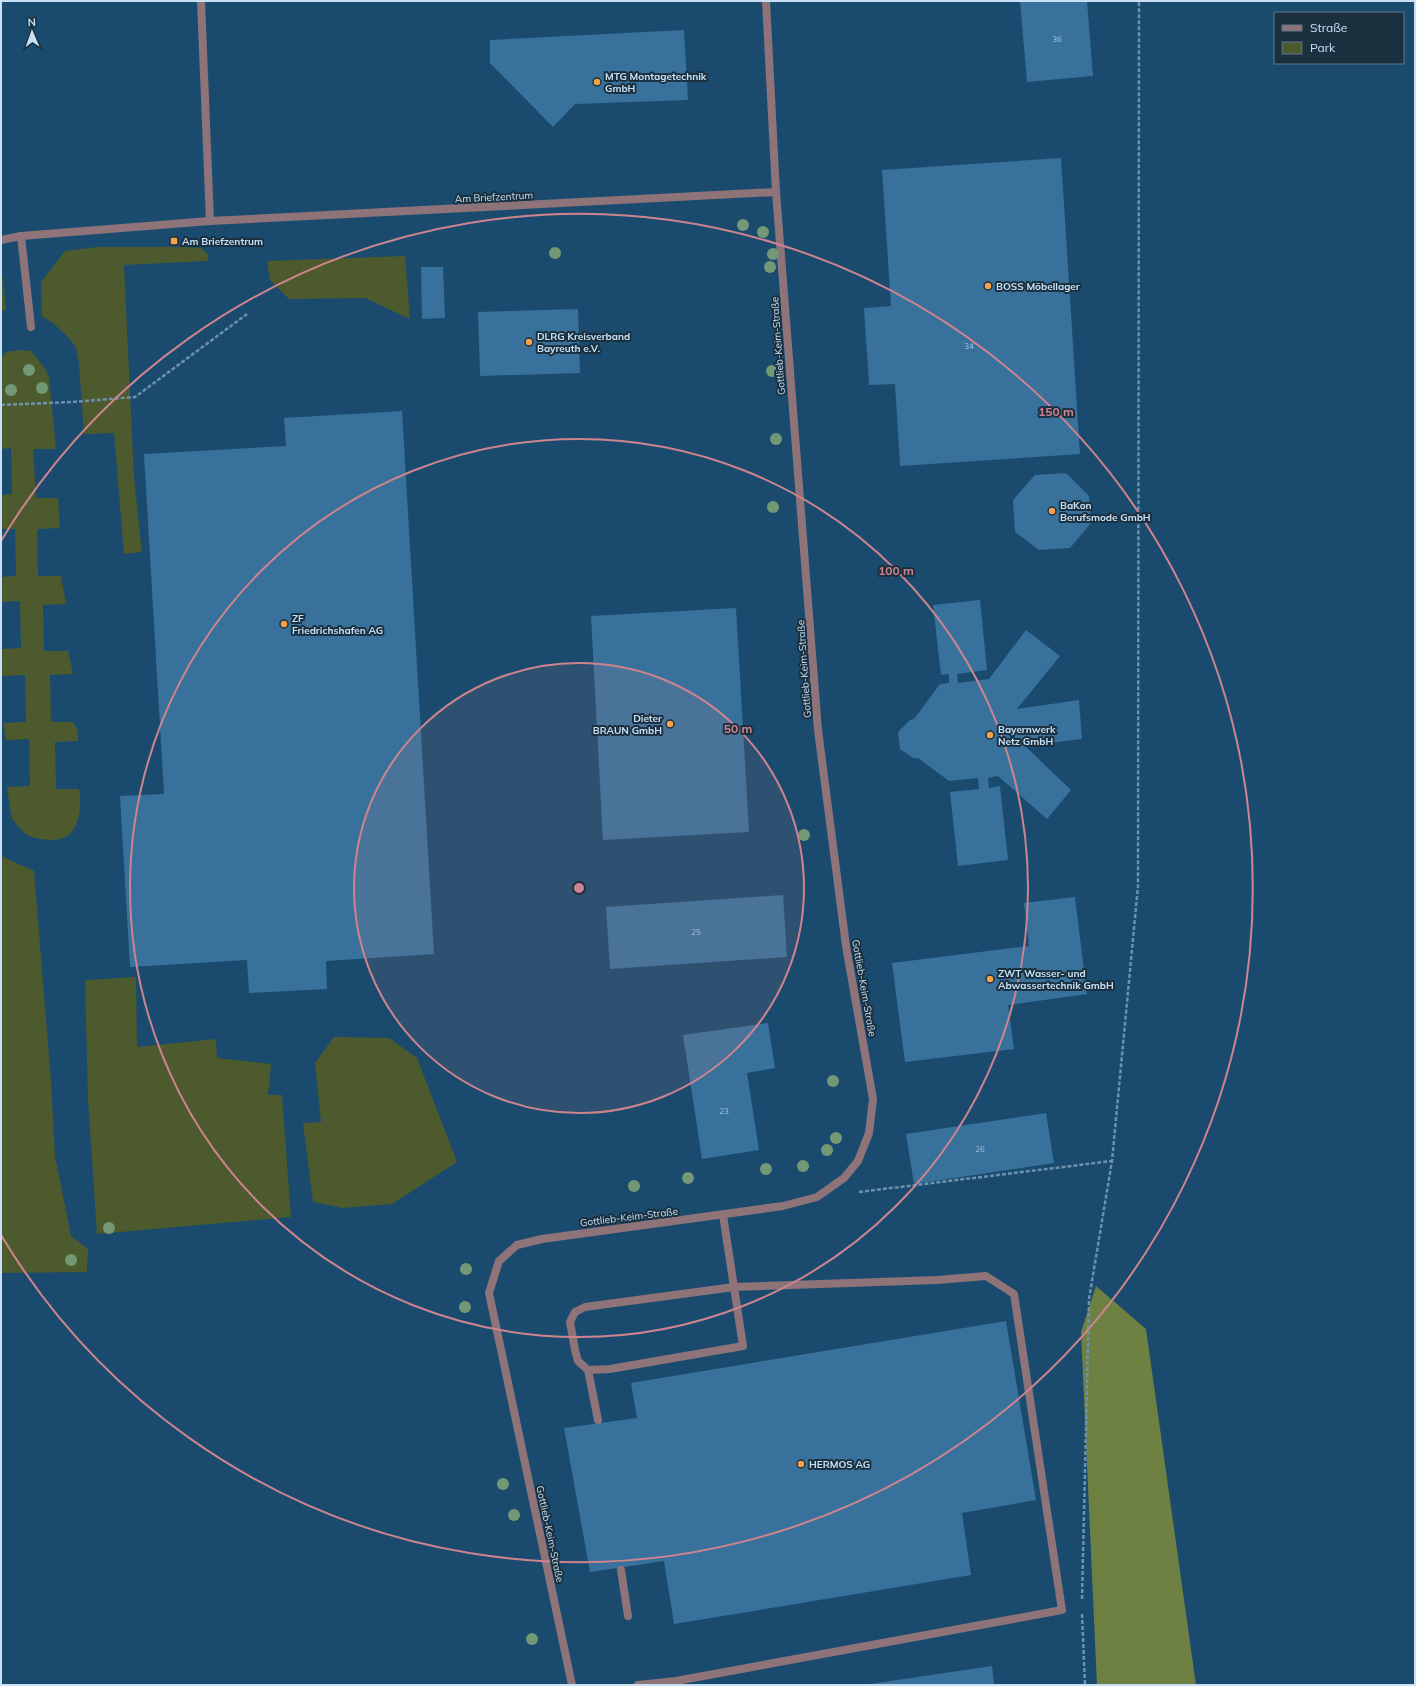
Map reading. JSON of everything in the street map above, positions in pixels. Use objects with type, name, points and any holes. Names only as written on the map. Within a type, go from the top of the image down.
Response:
[{"type":"street","points":[[201,1],[210,221]]},
{"type":"street","name":"Gottlieb-Keim-Straße","points":[[572,1685],[489,1293],[500,1261],[517,1245],[542,1239],[783,1206],[817,1197],[844,1178],[858,1161],[869,1133],[873,1099],[846,946],[818,730],[776,192],[766,1]]},
{"type":"street","name":"Am Briefzentrum","points":[[1,240],[21,236],[210,221],[776,192]]},
{"type":"street","name":"Am Briefzentrum","points":[[1,235],[21,236]]},
{"type":"street","points":[[21,236],[31,327]]},
{"type":"street","points":[[588,1370],[610,1369],[743,1346],[723,1215]]},
{"type":"street","points":[[598,1420],[588,1370],[578,1362],[570,1322],[575,1312],[585,1307],[734,1287],[937,1280],[986,1276],[1014,1294],[1062,1610],[676,1681],[638,1685]]},
{"type":"street","points":[[621,1570],[628,1616]]},
{"type":"path","points":[[1082,1600],[1089,1299],[1112,1161],[1138,886],[1139,1]]},
{"type":"path","points":[[1,405],[72,402],[135,397],[246,314]]},
{"type":"path","points":[[856,1192],[1112,1161]]},
{"type":"path","points":[[1082,1607],[1085,1685]]},
{"type":"green space","points":[[97,247],[201,248],[209,255],[207,261],[124,265],[134,478],[142,552],[124,554],[114,433],[84,434],[79,363],[76,348],[70,339],[54,324],[42,316],[41,282],[65,251]]},
{"type":"green space","points":[[405,256],[410,319],[365,298],[289,299],[270,280],[267,261]]},
{"type":"green space","points":[[1,263],[6,309],[1,312]]},
{"type":"green space","points":[[21,350],[31,351],[46,370],[49,378],[56,449],[33,449],[36,498],[58,498],[60,528],[37,529],[38,576],[61,576],[66,604],[43,605],[44,651],[68,651],[73,674],[50,675],[51,722],[73,722],[78,731],[78,741],[55,742],[56,789],[79,789],[80,800],[78,819],[73,831],[65,838],[54,840],[32,837],[26,834],[18,826],[12,818],[7,787],[30,786],[29,739],[6,740],[3,723],[26,722],[25,675],[2,676],[1,649],[21,648],[20,601],[1,602],[1,577],[16,576],[15,529],[1,529],[1,495],[12,494],[11,448],[1,449],[1,358],[6,352]]},
{"type":"green space","points":[[1,856],[34,871],[51,1081],[55,1156],[71,1236],[88,1249],[87,1272],[1,1273]]},
{"type":"green space","points":[[136,977],[137,1047],[216,1039],[217,1058],[271,1064],[268,1095],[282,1095],[291,1217],[97,1234],[88,1099],[85,980]]},
{"type":"green space","points":[[334,1037],[389,1038],[417,1058],[457,1162],[392,1204],[343,1208],[313,1202],[303,1123],[321,1122],[315,1063]]},
{"type":"green space","points":[[1096,1286],[1146,1329],[1196,1685],[1097,1685],[1081,1332]]},
{"type":"building","points":[[1020,1],[1087,1],[1093,76],[1027,82]]},
{"type":"building","name":"MTG Montagetechnik GmbH","points":[[684,30],[688,100],[575,104],[553,127],[490,63],[490,40]]},
{"type":"building","points":[[1061,158],[1080,454],[900,466],[895,384],[869,385],[864,308],[891,306],[882,170]]},
{"type":"building","points":[[421,267],[443,267],[445,318],[422,319]]},
{"type":"building","name":"DLRG Kreisverband Bayreuth e.V.","points":[[578,309],[580,373],[480,376],[478,312]]},
{"type":"building","name":"ZF Friedrichshafen AG","points":[[402,411],[434,954],[326,961],[327,989],[249,993],[247,960],[130,967],[120,796],[164,794],[144,454],[286,446],[284,418]]},
{"type":"building","name":"BaKon Berufsmode GmbH","points":[[1066,473],[1089,496],[1091,523],[1070,548],[1039,550],[1015,532],[1013,500],[1035,475]]},
{"type":"building","name":"Bayernwerk Netz GmbH","points":[[980,600],[987,670],[957,674],[958,683],[989,679],[1026,630],[1060,656],[1017,709],[1079,700],[1082,739],[1025,746],[1071,790],[1047,819],[998,776],[988,778],[989,788],[1000,786],[1008,860],[958,866],[950,792],[979,789],[978,778],[949,781],[918,758],[913,758],[900,749],[898,732],[910,720],[914,719],[940,684],[949,683],[949,674],[941,675],[933,605]]},
{"type":"building","name":"Dieter BRAUN GmbH","points":[[736,608],[749,832],[603,840],[591,616]]},
{"type":"building","points":[[783,895],[787,957],[610,969],[606,907]]},
{"type":"building","name":"ZWT Wasser- und Abwassertechnik GmbH","points":[[1075,897],[1087,994],[1008,1005],[1014,1049],[905,1062],[892,963],[1029,946],[1024,903]]},
{"type":"building","points":[[768,1023],[775,1068],[747,1073],[759,1150],[702,1159],[683,1035]]},
{"type":"building","points":[[1046,1113],[1054,1163],[914,1184],[906,1134]]},
{"type":"building","name":"HERMOS AG","points":[[1006,1321],[1036,1500],[962,1513],[971,1575],[674,1624],[664,1561],[590,1572],[564,1428],[637,1418],[631,1383]]},
{"type":"building","points":[[992,1666],[994,1685],[870,1685],[870,1684]]},
{"type":"place","name":"MTG Montagetechnik GmbH","points":[[597,82]]},
{"type":"place","name":"Am Briefzentrum","points":[[174,241]]},
{"type":"place","name":"BOSS Möbellager","points":[[988,286]]},
{"type":"place","name":"DLRG Kreisverband Bayreuth e.V.","points":[[529,342]]},
{"type":"place","name":"BaKon Berufsmode GmbH","points":[[1052,511]]},
{"type":"place","name":"ZF Friedrichshafen AG","points":[[284,624]]},
{"type":"place","name":"Dieter BRAUN GmbH","points":[[670,724]]},
{"type":"place","name":"Bayernwerk Netz GmbH","points":[[990,735]]},
{"type":"place","name":"ZWT Wasser- und Abwassertechnik GmbH","points":[[990,979]]},
{"type":"place","name":"HERMOS AG","points":[[801,1464]]}]
